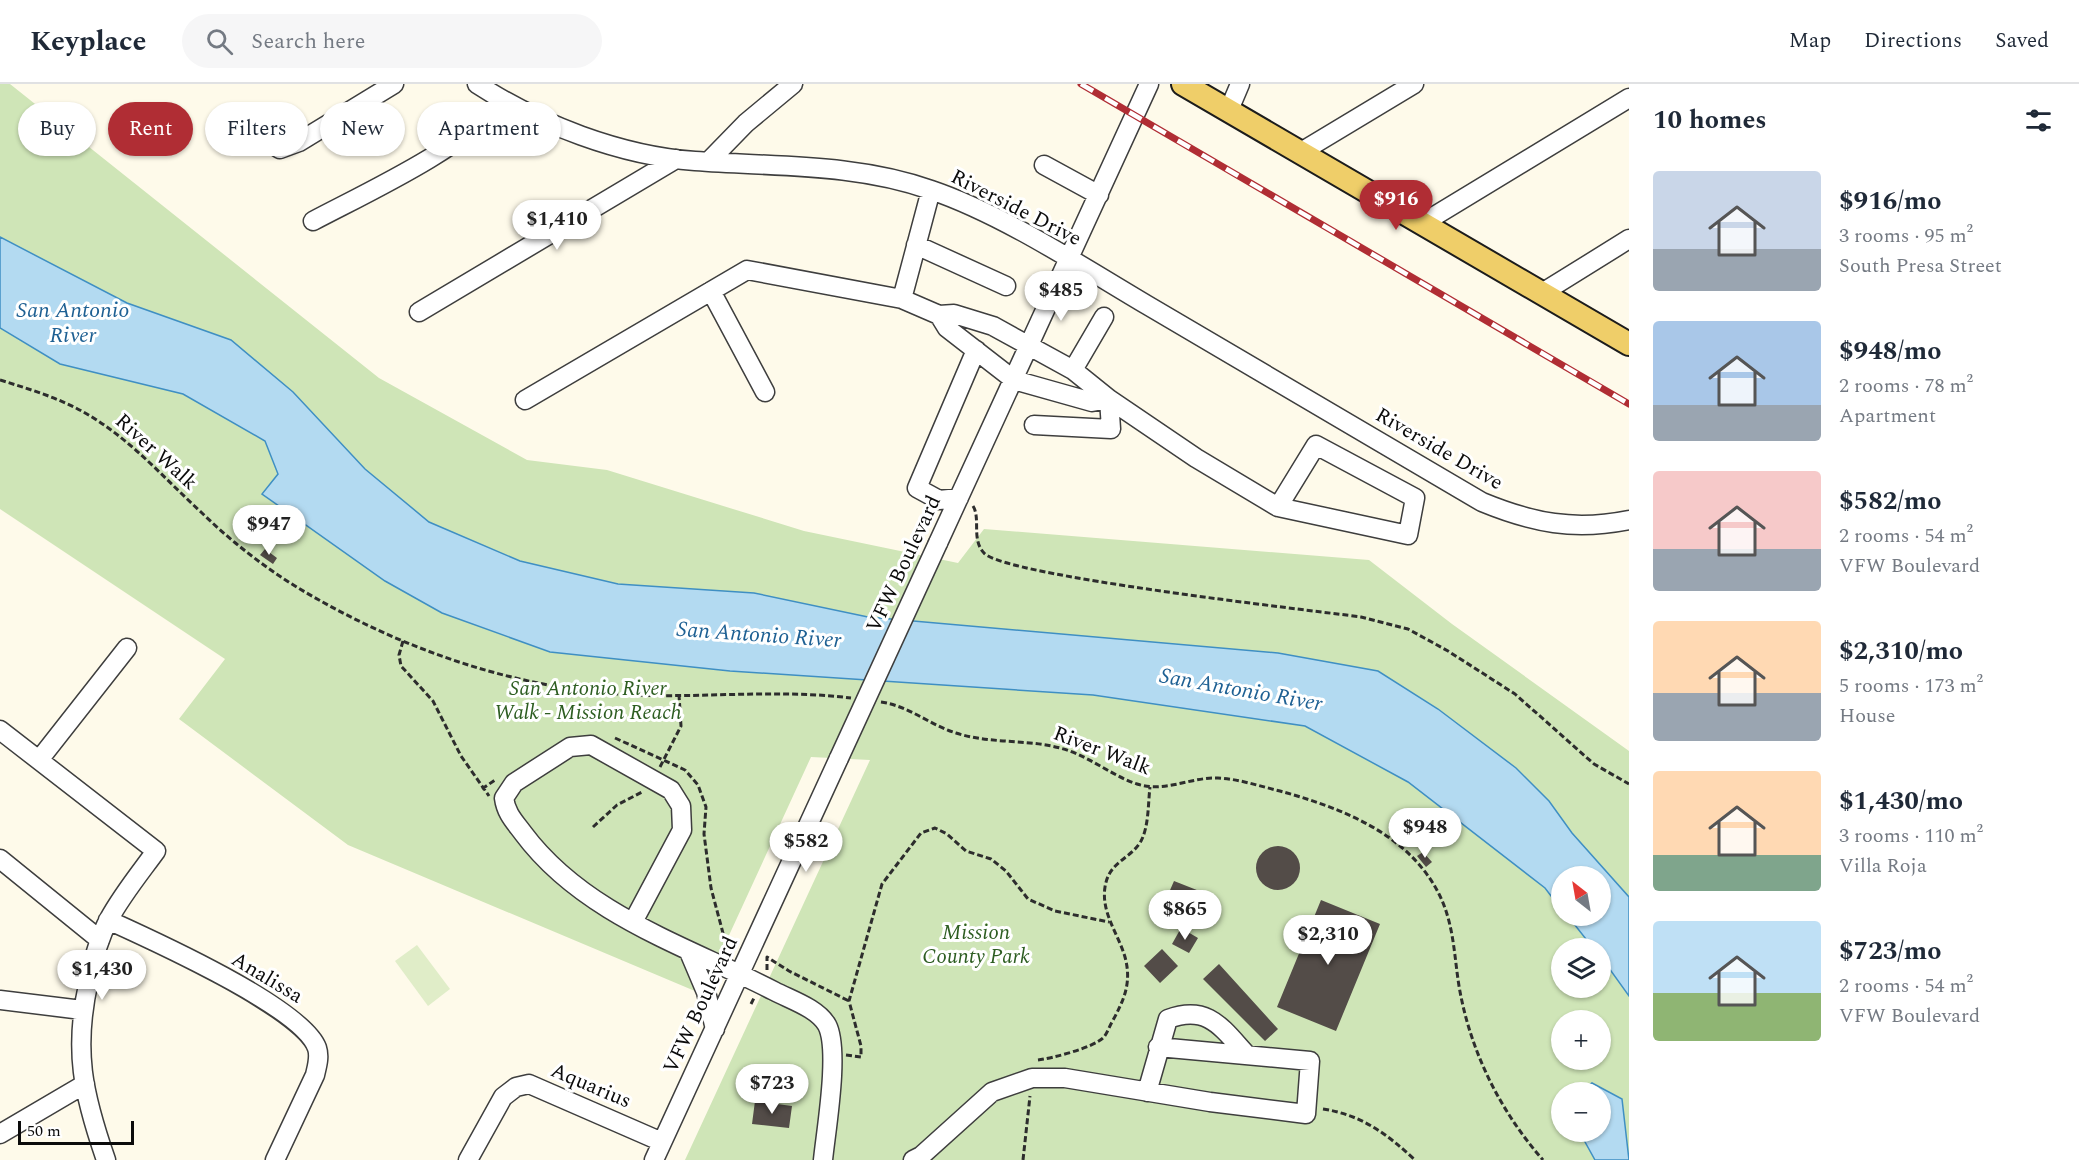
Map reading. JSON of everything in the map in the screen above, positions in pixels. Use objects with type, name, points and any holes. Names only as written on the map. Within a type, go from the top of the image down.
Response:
[{"type":"main road","points":[[1183,84],[1629,344]]},
{"type":"street","points":[[308,137],[394,84]]},
{"type":"street","name":"Riverside Drive","points":[[477,84],[503,102]]},
{"type":"street","points":[[708,162],[746,123],[793,84]]},
{"type":"street","name":"VFW Boulevard","points":[[654,1160],[1149,84]]},
{"type":"street","points":[[1229,110],[1240,84]]},
{"type":"street","points":[[1301,152],[1414,84]]},
{"type":"street","points":[[1423,223],[1629,98]]},
{"type":"street","name":"Riverside Drive","points":[[561,126],[613,147],[676,159],[844,170],[909,182],[932,190],[1001,222],[1070,260],[1482,502],[1532,521],[1592,526],[1629,520]]},
{"type":"street","points":[[313,221],[430,156]]},
{"type":"street","points":[[420,312],[676,159]]},
{"type":"street","points":[[1044,165],[1099,195]]},
{"type":"street","points":[[902,299],[932,190]]},
{"type":"street","points":[[1542,292],[1629,239]]},
{"type":"street","points":[[916,245],[1006,286]]},
{"type":"street","points":[[525,400],[747,270],[902,299],[939,315],[954,314],[993,326],[1077,373],[1109,399],[1196,458],[1278,507],[1408,535],[1415,498],[1316,445],[1278,507]]},
{"type":"street","points":[[711,291],[765,392]]},
{"type":"street","points":[[939,315],[947,328],[1014,380],[1092,402],[1109,399]]},
{"type":"street","points":[[1071,396],[1077,373],[1104,316]]},
{"type":"street","points":[[959,498],[939,500],[917,488],[969,344],[972,320]]},
{"type":"street","points":[[1034,425],[1111,429],[1109,399]]},
{"type":"street","points":[[39,760],[127,648]]},
{"type":"street","points":[[0,730],[156,851],[108,920],[100,940],[82,1010],[80,1045],[85,1084],[91,1114],[106,1160]]},
{"type":"street","points":[[633,922],[682,830],[681,806],[671,790],[591,745],[570,747],[514,783],[504,798],[506,811],[533,847],[579,888],[633,922],[689,952],[741,974],[821,1017],[830,1033],[833,1053],[823,1160]]},
{"type":"street","points":[[0,859],[100,940]]},
{"type":"street","name":"Analissa","points":[[108,920],[172,949],[283,1012],[309,1035],[317,1048],[318,1060],[315,1075],[275,1160]]},
{"type":"street","points":[[689,952],[706,992],[715,1029]]},
{"type":"street","points":[[0,1000],[82,1010]]},
{"type":"street","points":[[1147,1092],[1158,1047],[1168,1019],[1185,1013],[1203,1015],[1220,1025],[1247,1055]]},
{"type":"street","points":[[913,1160],[921,1156],[992,1092],[1032,1078],[1065,1078],[1306,1114],[1310,1061],[1158,1047]]},
{"type":"street","points":[[0,1134],[85,1084]]},
{"type":"street","name":"Aquarius","points":[[468,1160],[502,1097],[516,1087],[529,1084],[662,1142]]},
{"type":"path","name":"River Walk","points":[[0,380],[44,394],[92,417],[133,447],[217,527],[268,567],[337,610],[403,641],[484,670],[587,691],[678,695],[782,692],[855,699]]},
{"type":"path","points":[[959,498],[975,507],[977,542],[985,555],[1043,573],[1361,617],[1408,629],[1448,651],[1515,694],[1594,764],[1629,784]]},
{"type":"path","points":[[403,641],[399,655],[401,666],[434,701],[461,756],[482,789],[506,811]]},
{"type":"path","name":"River Walk","points":[[876,701],[902,707],[939,726],[967,736],[1062,748],[1091,759],[1129,780],[1150,787],[1165,787],[1206,778],[1240,781],[1342,811],[1376,828],[1406,852],[1432,882],[1446,911],[1453,933],[1463,1006],[1486,1074],[1517,1128],[1543,1160]]},
{"type":"path","points":[[607,735],[686,770],[699,785],[706,807],[704,834],[711,888],[728,951]]},
{"type":"path","points":[[482,789],[501,776]]},
{"type":"path","points":[[1023,1160],[1034,1060],[1053,1058],[1102,1039],[1126,996],[1126,961],[1121,942],[1109,922],[1105,888],[1109,875],[1118,862],[1132,852],[1141,841],[1150,787]]},
{"type":"path","points":[[833,1053],[861,1057],[861,1046],[849,1001],[882,884],[921,833],[935,828],[947,834],[966,851],[991,859],[1006,871],[1028,899],[1055,911],[1109,922]]},
{"type":"path","points":[[768,968],[767,957],[789,971],[849,1001]]},
{"type":"path","points":[[1307,1106],[1339,1112],[1378,1128],[1415,1160]]},
{"type":"green space","name":"San Antonio River Walk - Mission Reach","points":[[0,84],[10,84],[33,102],[18,102],[18,156],[96,156],[96,153],[379,378],[527,460],[607,470],[804,531],[958,563],[984,529],[1369,560],[1452,624],[1629,751],[1629,1160],[685,1160],[870,760],[811,757],[702,994],[348,845],[179,719],[225,659],[0,509]]},
{"type":"green space","points":[[417,945],[450,989],[428,1006],[395,961]]},
{"type":"water","name":"San Antonio River","points":[[0,237],[127,303],[231,340],[293,392],[365,469],[429,522],[520,561],[618,584],[754,593],[868,617],[1278,653],[1378,671],[1438,709],[1516,768],[1549,801],[1572,833],[1601,866],[1551,866],[1551,896],[1545,888],[1408,782],[1305,726],[1093,695],[730,671],[550,652],[442,613],[385,581],[262,494],[278,474],[265,441],[183,394],[60,364],[0,328]]},
{"type":"water","name":"San Antonio River","points":[[1611,877],[1629,897],[1629,996],[1611,971],[1611,938],[1585,938],[1576,926],[1611,926]]},
{"type":"water","points":[[1611,1093],[1622,1099],[1629,1160],[1595,1160],[1585,1142],[1611,1142]]},
{"type":"building","points":[[265,549],[277,558],[273,564],[260,555]]},
{"type":"building","points":[[1278,846],[1293,853],[1300,868],[1293,883],[1278,890],[1263,883],[1256,868],[1263,853]]},
{"type":"building","points":[[1423,852],[1432,862],[1426,867],[1417,856]]},
{"type":"building","points":[[1174,881],[1212,896],[1202,919],[1164,904]]},
{"type":"building","points":[[1321,900],[1380,924],[1336,1031],[1277,1007]]},
{"type":"building","points":[[1181,928],[1198,938],[1189,953],[1172,944]]},
{"type":"building","points":[[1162,949],[1178,966],[1160,983],[1144,966]]},
{"type":"building","points":[[1219,964],[1278,1029],[1265,1041],[1203,979]]},
{"type":"building","points":[[755,1101],[792,1106],[789,1128],[752,1124]]},
{"type":"railway","points":[[1081,84],[1629,404]]},
{"type":"park label","name":"Mission County Park","points":[[976,945]]}]
